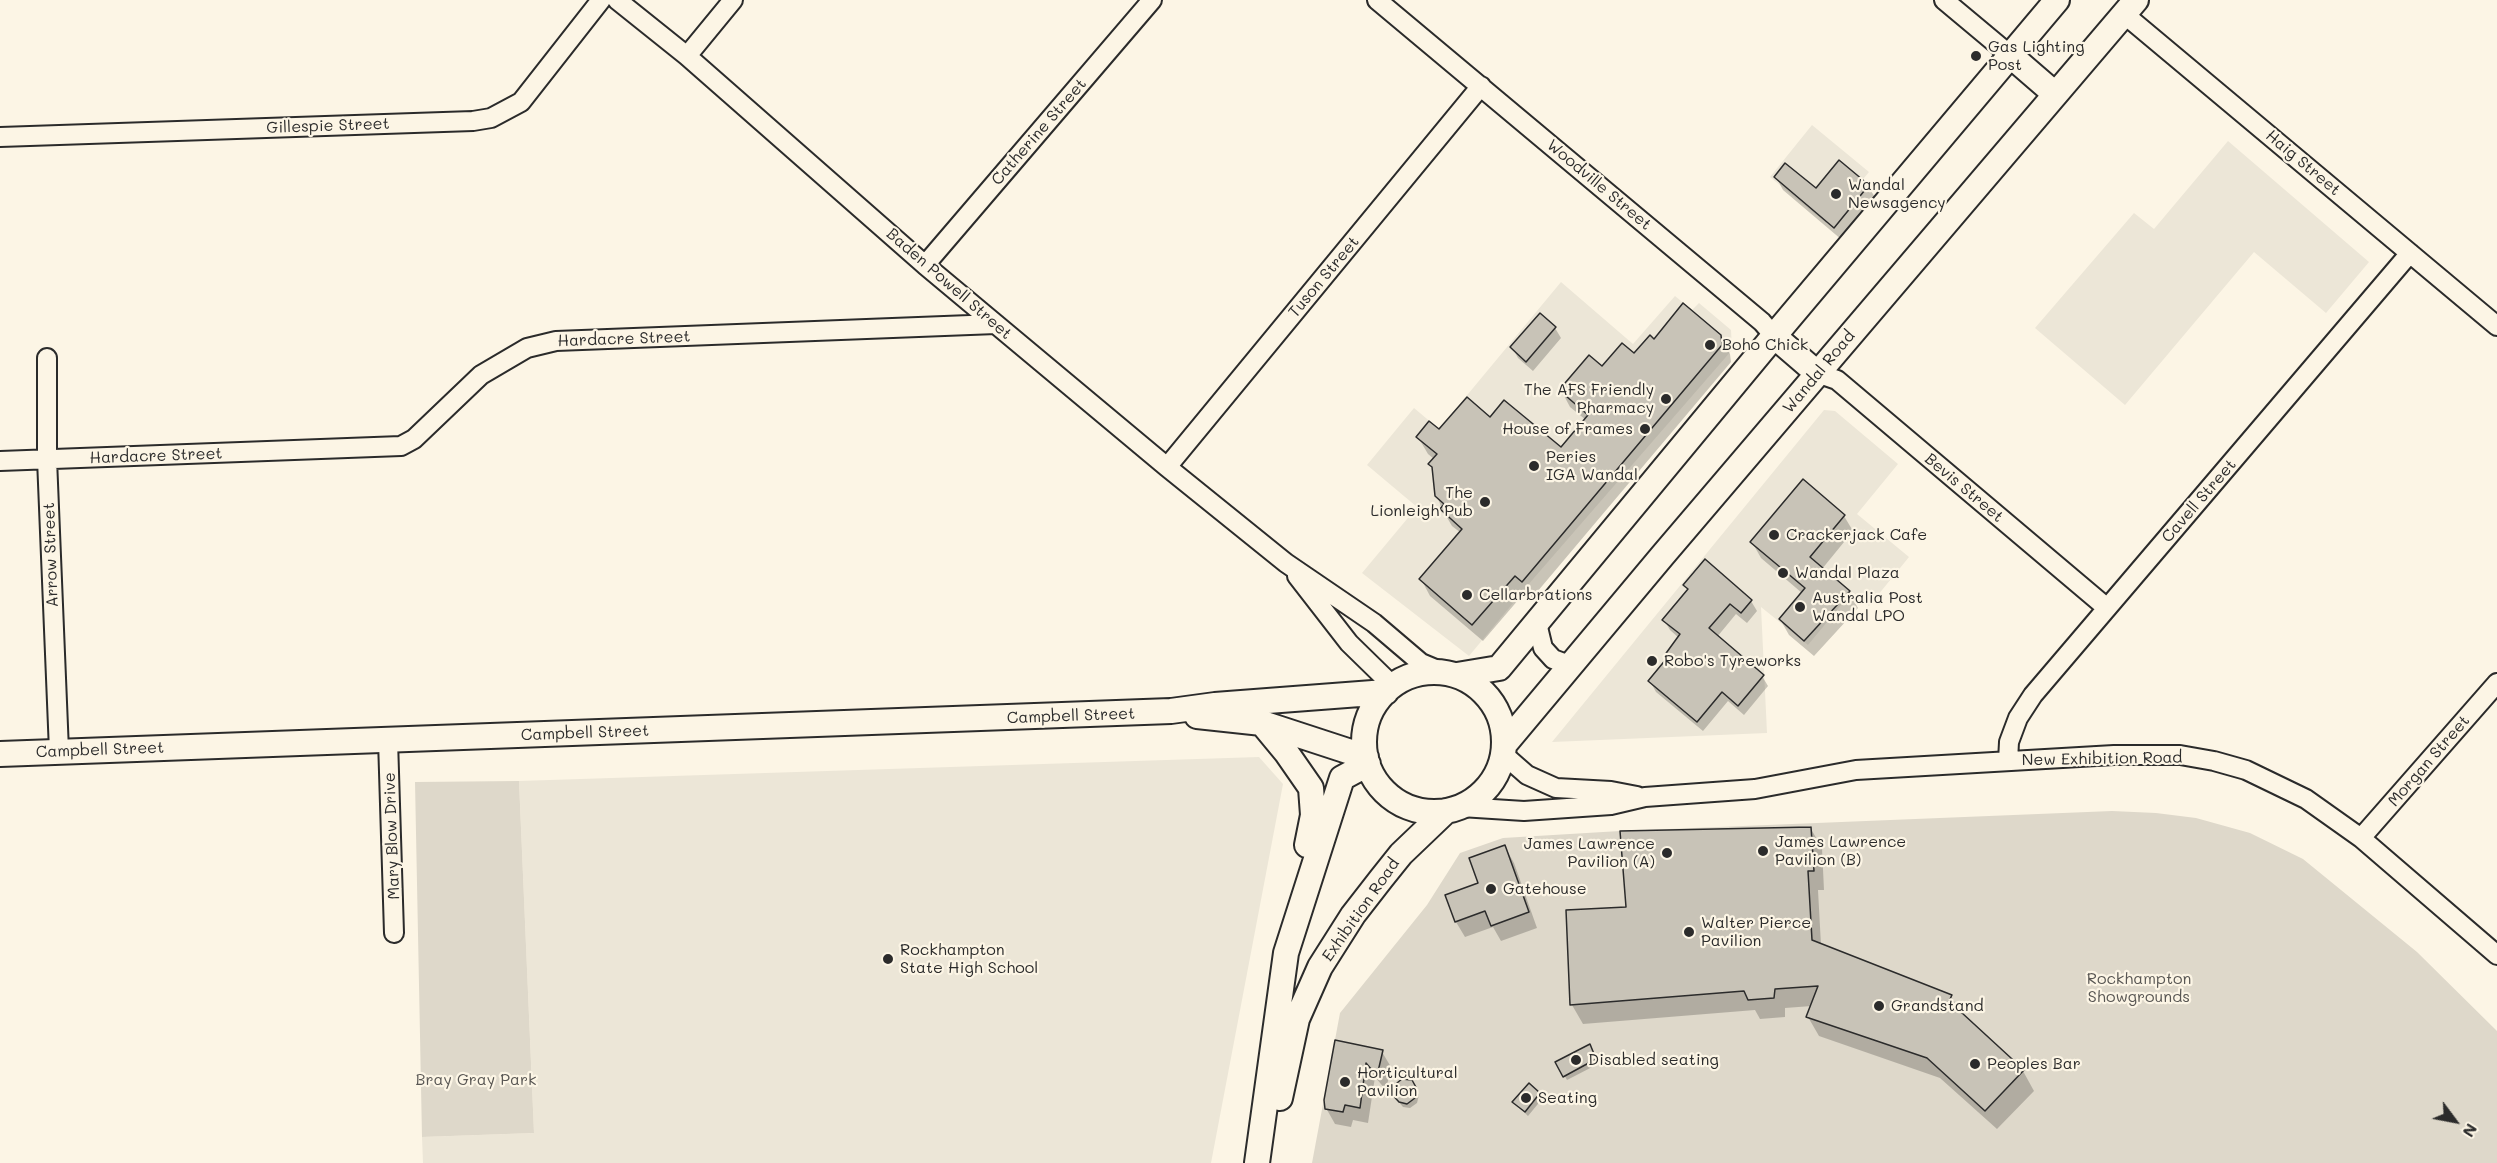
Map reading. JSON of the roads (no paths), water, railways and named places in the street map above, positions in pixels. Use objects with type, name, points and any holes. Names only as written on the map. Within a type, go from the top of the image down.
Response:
[{"type":"street","name":"Gillespie Street","points":[[0,137],[473,121],[491,118],[521,102],[601,0]]},
{"type":"street","name":"Baden Powell Street","points":[[617,0],[687,56],[925,265],[1167,467],[1286,563],[1374,623],[1421,663],[1451,674]]},
{"type":"street","points":[[687,56],[733,0]]},
{"type":"street","name":"Catherine Street","points":[[925,265],[1152,0]]},
{"type":"street","name":"Woodville Street","points":[[1377,0],[1762,322],[1774,336],[1817,373]]},
{"type":"street","points":[[1944,0],[2055,94]]},
{"type":"street","points":[[1451,674],[1473,683],[1492,702],[1503,727],[1504,749],[1497,772],[1476,798],[1453,809],[1426,811],[1407,806],[1390,796],[1377,782],[1367,761],[1365,734],[1372,711],[1389,689],[1408,677],[1426,672],[1451,674],[1499,668],[2057,0]]},
{"type":"street","name":"Wandal Road","points":[[1504,749],[1569,665],[2055,94],[2123,5]]},
{"type":"street","name":"Haig Street","points":[[2123,5],[2497,326]]},
{"type":"street","name":"Tuson Street","points":[[1167,467],[1481,86]]},
{"type":"street","name":"Cavell Street","points":[[2008,761],[2012,734],[2018,718],[2033,695],[2410,253]]},
{"type":"street","name":"Hardacre Street","points":[[0,461],[401,446],[414,439],[481,375],[527,348],[556,341],[996,324]]},
{"type":"street","name":"Arrow Street","points":[[47,358],[47,459],[59,751]]},
{"type":"street","name":"Bevis Street","points":[[1817,373],[1837,380],[2108,608]]},
{"type":"street","name":"Baden Powell Street","points":[[1286,563],[1349,643],[1389,689]]},
{"type":"street","points":[[1537,623],[1543,648],[1553,659],[1569,665]]},
{"type":"street","name":"Morgan Street","points":[[2361,838],[2497,683]]},
{"type":"street","name":"Campbell Street","points":[[0,754],[1171,711],[1389,689]]},
{"type":"street","name":"Campbell Street","points":[[1171,711],[1212,719],[1262,723],[1367,761]]},
{"type":"street","points":[[1257,1163],[1286,953],[1313,815],[1311,788],[1262,723]]},
{"type":"street","name":"Mary Blow Drive","points":[[388,740],[394,933]]},
{"type":"street","name":"New Exhibition Road","points":[[1504,749],[1527,775],[1556,788],[1645,797]]},
{"type":"street","name":"New Exhibition Road","points":[[1453,809],[1524,810],[1611,805],[1645,797],[1755,789],[1856,770],[2169,755],[2214,761],[2246,770],[2306,799],[2361,838],[2497,955]]},
{"type":"street","points":[[1286,953],[1342,778],[1367,761]]},
{"type":"street","name":"Exhibition Road","points":[[1266,1163],[1298,1019],[1320,968],[1353,915],[1401,854],[1453,809]]},
{"type":"place","name":"Gas Lighting Post","points":[[1976,56]]},
{"type":"place","name":"Wandal Newsagency","points":[[1836,194]]},
{"type":"place","name":"Boho Chick","points":[[1710,345]]},
{"type":"place","name":"The AFS Friendly Pharmacy","points":[[1666,399]]},
{"type":"place","name":"House of Frames","points":[[1645,429]]},
{"type":"place","name":"Peries IGA Wandal","points":[[1534,466]]},
{"type":"place","name":"The Lionleigh Pub","points":[[1485,502]]},
{"type":"place","name":"Crackerjack Cafe","points":[[1774,535]]},
{"type":"place","name":"Wandal Plaza","points":[[1783,573]]},
{"type":"place","name":"Cellarbrations","points":[[1467,595]]},
{"type":"place","name":"Australia Post Wandal LPO","points":[[1800,607]]},
{"type":"place","name":"Robo's Tyreworks","points":[[1652,661]]},
{"type":"place","name":"James Lawrence Pavilion (B)","points":[[1763,851]]},
{"type":"place","name":"James Lawrence Pavilion (A)","points":[[1667,853]]},
{"type":"place","name":"Gatehouse","points":[[1491,889]]},
{"type":"place","name":"Walter Pierce Pavilion","points":[[1689,932]]},
{"type":"place","name":"Rockhampton State High School","points":[[888,959]]},
{"type":"place","name":"Grandstand","points":[[1879,1006]]},
{"type":"place","name":"Disabled seating","points":[[1576,1060]]},
{"type":"place","name":"Peoples Bar","points":[[1975,1064]]},
{"type":"place","name":"Horticultural Pavilion","points":[[1345,1082]]},
{"type":"place","name":"Seating","points":[[1526,1098]]},
{"type":"park label","name":"Rockhampton Showgrounds","points":[[2139,988]]},
{"type":"park label","name":"Bray Gray Park","points":[[476,1080]]}]
